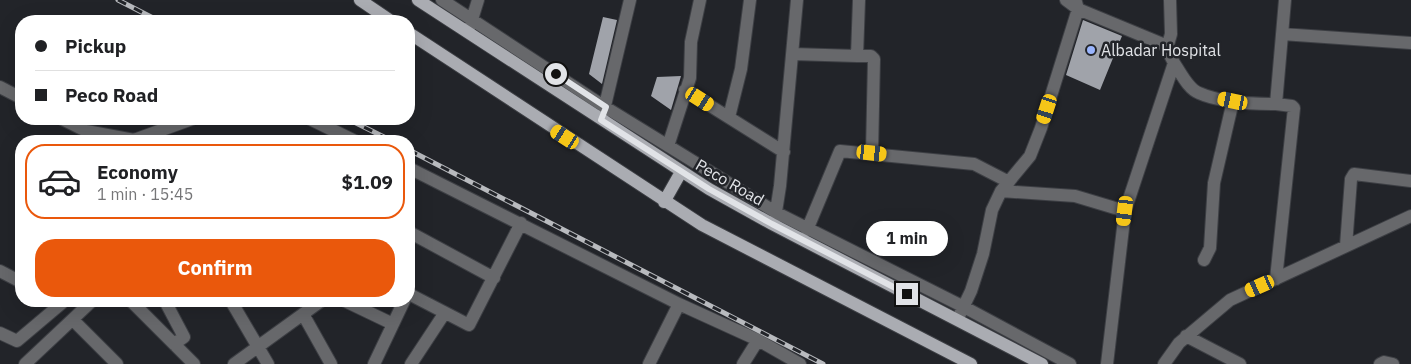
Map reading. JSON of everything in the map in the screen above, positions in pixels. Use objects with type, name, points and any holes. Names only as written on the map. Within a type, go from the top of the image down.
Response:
[{"type":"main road","points":[[360,0],[382,15]]},
{"type":"main road","name":"Peco Road","points":[[418,0],[467,34],[681,172],[774,219],[1042,364]]},
{"type":"main road","points":[[415,37],[664,202],[702,225],[967,363]]},
{"type":"main road","points":[[664,202],[681,172]]},
{"type":"street","points":[[442,0],[668,146],[774,219],[807,230],[964,307],[1070,364]]},
{"type":"street","points":[[467,34],[478,0]]},
{"type":"street","points":[[601,120],[606,107],[630,0]]},
{"type":"street","points":[[668,146],[690,78],[691,42],[700,0]]},
{"type":"street","points":[[729,118],[741,68],[750,0]]},
{"type":"street","points":[[774,219],[784,152],[797,0]]},
{"type":"street","points":[[857,56],[859,0]]},
{"type":"street","points":[[1066,0],[1165,45],[1174,63],[1190,86],[1198,93],[1233,101],[1276,104],[1292,106],[1294,108],[1276,279]]},
{"type":"street","points":[[1167,48],[1172,34],[1170,0]]},
{"type":"street","points":[[1276,104],[1284,0]]},
{"type":"street","points":[[957,319],[964,307],[983,254],[992,210],[1005,186],[1030,156],[1060,72],[1077,4]]},
{"type":"street","points":[[1282,34],[1411,43]]},
{"type":"street","points":[[793,54],[871,56],[874,59],[872,153]]},
{"type":"street","points":[[1107,364],[1125,211],[1174,63]]},
{"type":"street","points":[[0,87],[15,95]]},
{"type":"street","points":[[685,90],[784,152]]},
{"type":"street","points":[[1204,260],[1210,248],[1214,183],[1233,101]]},
{"type":"street","points":[[74,125],[86,131],[107,135]]},
{"type":"street","points":[[148,135],[175,125]]},
{"type":"street","points":[[322,125],[343,135]]},
{"type":"street","points":[[807,230],[840,151],[974,164],[1005,186],[1075,196],[1125,211]]},
{"type":"street","points":[[415,171],[679,304],[758,340],[800,364]]},
{"type":"street","points":[[1346,246],[1351,179],[1354,174],[1411,182]]},
{"type":"street","points":[[1164,364],[1178,343],[1230,300],[1411,216]]},
{"type":"street","points":[[415,297],[444,314],[469,325],[521,224]]},
{"type":"street","points":[[415,235],[494,278]]},
{"type":"street","points":[[0,271],[15,279]]},
{"type":"street","points":[[649,364],[679,304]]},
{"type":"street","points":[[0,333],[17,341],[57,307]]},
{"type":"street","points":[[24,364],[86,307]]},
{"type":"street","points":[[137,307],[194,364]]},
{"type":"street","points":[[168,307],[184,338],[174,344]]},
{"type":"street","points":[[235,307],[268,364]]},
{"type":"street","points":[[234,364],[313,307]]},
{"type":"street","points":[[358,307],[393,324]]},
{"type":"street","points":[[374,364],[401,307]]},
{"type":"street","points":[[303,314],[332,364]]},
{"type":"street","points":[[411,364],[444,314]]},
{"type":"street","points":[[73,320],[116,364]]},
{"type":"street","points":[[1186,336],[1240,364]]},
{"type":"street","points":[[743,364],[758,340]]},
{"type":"street","points":[[35,354],[44,364]]},
{"type":"street","points":[[1380,364],[1384,362],[1393,364]]},
{"type":"building","points":[[603,17],[617,20],[602,84],[589,74]]},
{"type":"building","name":"Albadar Hospital","points":[[1083,20],[1122,36],[1100,90],[1066,75]]},
{"type":"building","points":[[681,76],[671,110],[651,96],[657,77]]},
{"type":"railway","points":[[118,0],[147,15]]},
{"type":"railway","points":[[360,125],[380,135]]},
{"type":"railway","points":[[415,153],[823,364]]},
{"type":"place","name":"Albadar Hospital","points":[[1091,50]]},
{"type":"route","points":[[556,74],[606,107],[601,120],[709,189],[907,294]]}]
